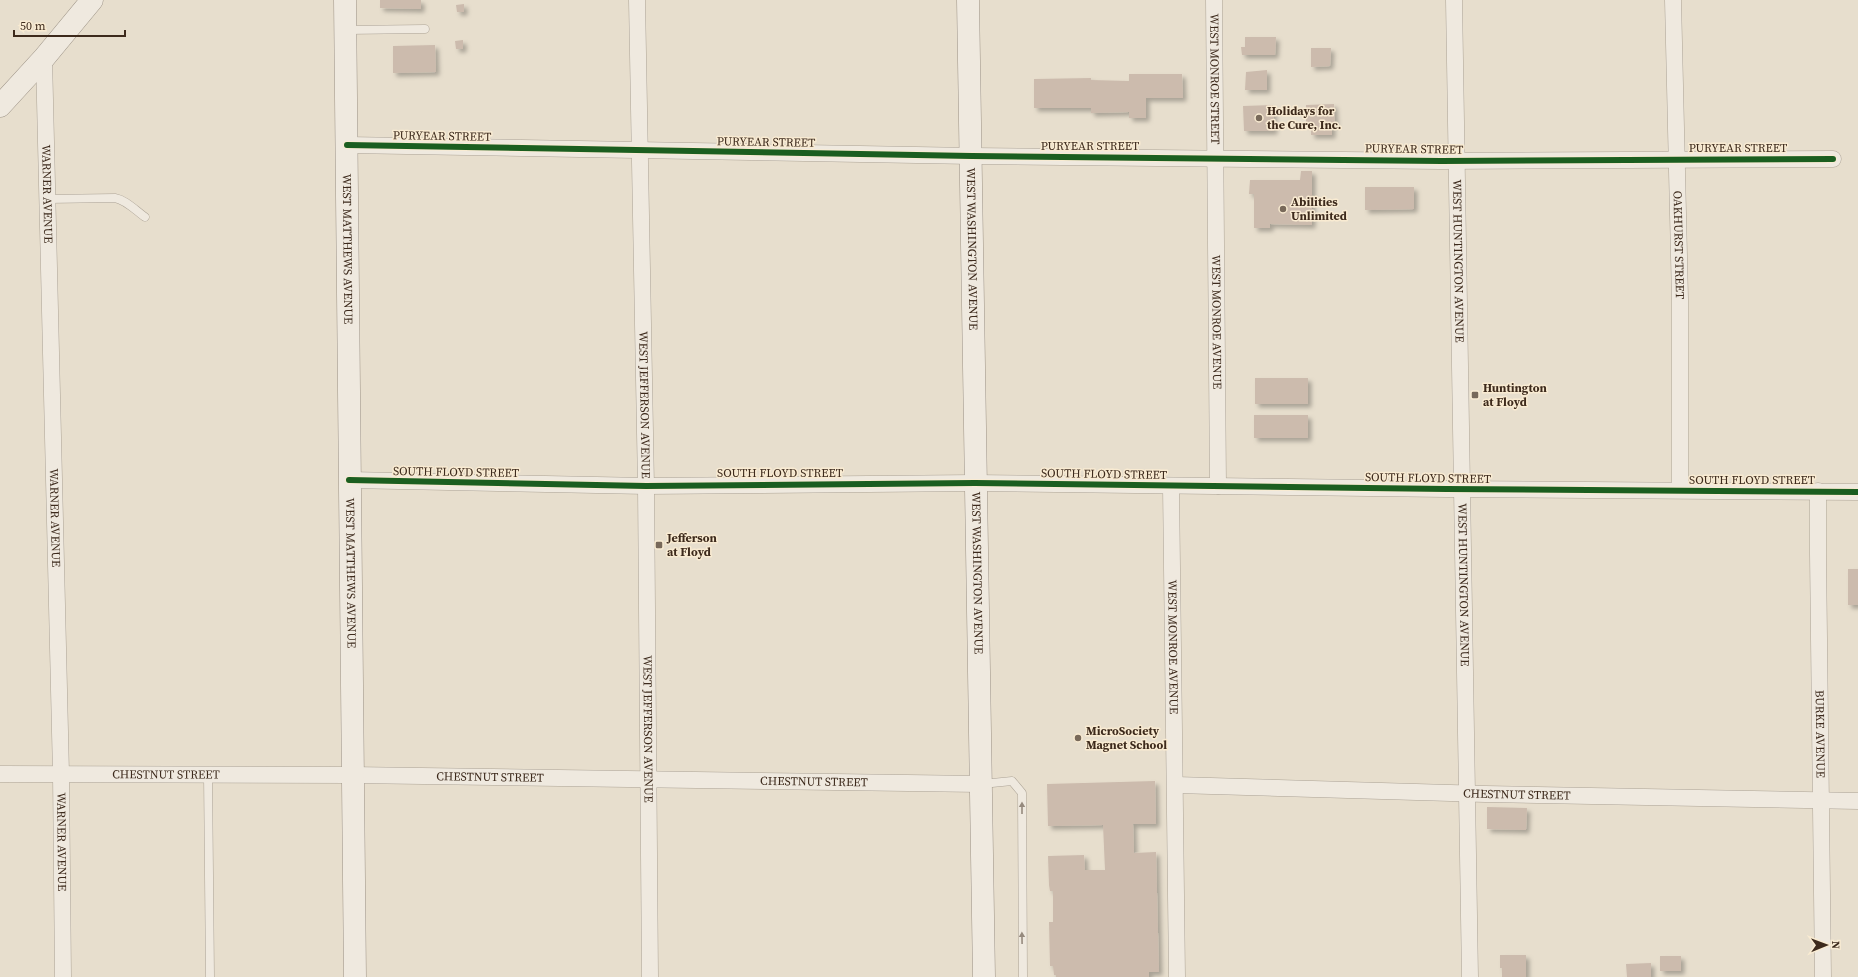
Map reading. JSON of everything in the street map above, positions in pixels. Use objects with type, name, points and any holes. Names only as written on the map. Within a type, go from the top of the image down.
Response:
[{"type":"street","points":[[0,106],[44,58],[92,0]]},
{"type":"street","name":"WEST MATTHEWS AVENUE","points":[[345,0],[355,977]]},
{"type":"street","name":"WEST JEFFERSON AVENUE","points":[[637,0],[646,486],[650,977]]},
{"type":"street","name":"WEST WASHINGTON AVENUE","points":[[968,0],[972,156],[975,483],[984,977]]},
{"type":"street","name":"WEST MONROE STREET","points":[[1214,0],[1216,158]]},
{"type":"street","name":"WEST HUNTINGTON AVENUE","points":[[1454,0],[1470,977]]},
{"type":"street","name":"OAKHURST STREET","points":[[1673,0],[1680,298],[1680,490]]},
{"type":"street","name":"WARNER AVENUE","points":[[44,58],[61,774],[63,977]]},
{"type":"street","name":"PURYEAR STREET","points":[[347,145],[972,156],[1456,161],[1832,159]]},
{"type":"street","name":"WEST MONROE AVENUE","points":[[1216,158],[1218,486]]},
{"type":"street","name":"SOUTH FLOYD STREET","points":[[349,480],[646,486],[975,483],[1858,492]]},
{"type":"street","name":"WEST MONROE AVENUE","points":[[1171,486],[1176,785],[1177,977]]},
{"type":"street","name":"BURKE AVENUE","points":[[1818,491],[1824,977]]},
{"type":"street","name":"CHESTNUT STREET","points":[[0,774],[352,775],[980,784]]},
{"type":"street","name":"CHESTNUT STREET","points":[[1176,785],[1858,801]]},
{"type":"lane","points":[[345,30],[425,29]]},
{"type":"lane","points":[[47,199],[114,198],[123,200],[145,217]]},
{"type":"lane","points":[[208,774],[210,977]]},
{"type":"lane","points":[[980,784],[1012,782],[1022,793],[1023,977]]},
{"type":"building","points":[[380,0],[421,0],[421,9],[380,8]]},
{"type":"building","points":[[464,4],[464,12],[457,12],[456,5]]},
{"type":"building","points":[[1245,37],[1276,37],[1275,55],[1242,55],[1241,47],[1245,47]]},
{"type":"building","points":[[463,40],[463,49],[456,49],[455,41]]},
{"type":"building","points":[[435,45],[436,72],[393,73],[393,46]]},
{"type":"building","points":[[1311,48],[1331,48],[1330,66],[1311,67]]},
{"type":"building","points":[[1267,70],[1267,90],[1245,90],[1246,72]]},
{"type":"building","points":[[1129,74],[1182,74],[1183,98],[1146,98],[1146,118],[1129,118],[1129,112],[1091,113],[1091,108],[1034,108],[1034,79],[1091,78],[1091,80],[1129,81]]},
{"type":"building","points":[[1334,104],[1335,123],[1332,123],[1332,135],[1311,135],[1311,124],[1306,124],[1306,105]]},
{"type":"building","name":"Holidays for the Cure, Inc.","points":[[1273,105],[1274,131],[1244,131],[1243,106]]},
{"type":"building","name":"Abilities Unlimited","points":[[1301,171],[1312,171],[1312,225],[1270,224],[1270,228],[1254,228],[1254,194],[1249,194],[1250,180],[1300,180]]},
{"type":"building","points":[[1365,187],[1414,187],[1414,209],[1365,210]]},
{"type":"building","points":[[1255,378],[1308,378],[1308,404],[1255,404]]},
{"type":"building","points":[[1254,415],[1308,415],[1308,438],[1254,438]]},
{"type":"building","points":[[1848,569],[1858,569],[1858,605],[1848,605]]},
{"type":"building","points":[[1155,781],[1156,824],[1133,824],[1134,853],[1156,852],[1159,972],[1149,972],[1149,977],[1056,977],[1056,975],[1054,975],[1053,966],[1050,966],[1049,922],[1053,922],[1053,891],[1050,891],[1049,885],[1048,856],[1084,855],[1085,870],[1105,870],[1103,825],[1048,826],[1047,784]]},
{"type":"building","points":[[1487,807],[1527,808],[1526,830],[1487,829]]},
{"type":"building","points":[[1500,955],[1526,955],[1526,977],[1502,977]]},
{"type":"building","points":[[1660,956],[1681,956],[1681,971],[1660,971]]},
{"type":"building","points":[[1651,963],[1651,977],[1627,977],[1626,964]]},
{"type":"cycle path","points":[[347,145],[972,156],[1441,161],[1833,159]]},
{"type":"cycle path","points":[[349,480],[646,486],[975,483],[1858,492]]},
{"type":"place","name":"Holidays for the Cure, Inc.","points":[[1259,118]]},
{"type":"place","name":"Abilities Unlimited","points":[[1283,209]]},
{"type":"place","name":"Huntington at Floyd","points":[[1475,395]]},
{"type":"place","name":"Jefferson at Floyd","points":[[659,545]]},
{"type":"place","name":"MicroSociety Magnet School","points":[[1078,738]]}]
